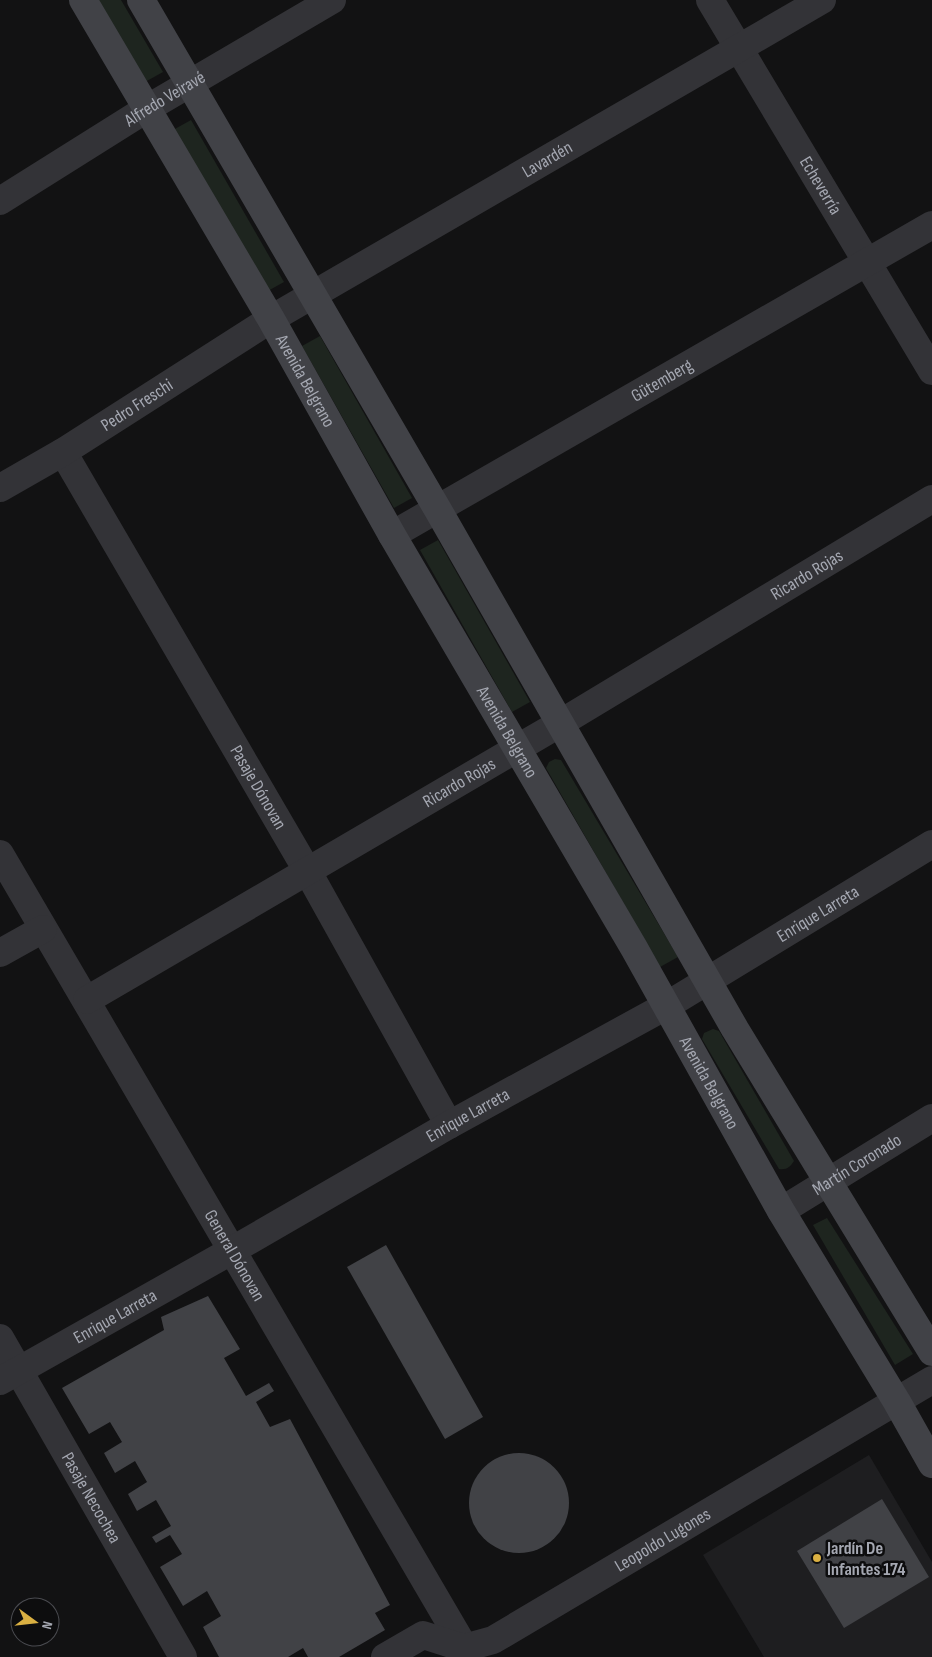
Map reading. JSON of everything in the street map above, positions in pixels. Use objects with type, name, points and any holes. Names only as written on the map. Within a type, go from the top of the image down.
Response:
[{"type":"main road","name":"Avenida Belgrano","points":[[84,0],[271,319],[392,535],[518,748],[781,1211],[897,1402],[932,1464]]},
{"type":"main road","points":[[141,0],[438,510],[735,1029],[932,1352]]},
{"type":"street","name":"Alfredo Veiravé","points":[[0,201],[148,108],[332,0]]},
{"type":"street","name":"Echeverría","points":[[710,0],[932,371]]},
{"type":"street","name":"Lavardén","points":[[271,319],[822,0]]},
{"type":"street","name":"Gütemberg","points":[[392,535],[932,225]]},
{"type":"street","name":"Pedro Freschi","points":[[0,488],[63,452],[271,319]]},
{"type":"street","name":"Pasaje Dónovan","points":[[63,452],[308,872],[449,1125]]},
{"type":"street","name":"Ricardo Rojas","points":[[87,1000],[560,724],[932,499]]},
{"type":"street","name":"Enrique Larreta","points":[[9,1376],[449,1125],[666,1006],[932,844]]},
{"type":"street","name":"General Dónovan","points":[[0,854],[467,1652]]},
{"type":"street","points":[[0,953],[43,929]]},
{"type":"street","name":"Martín Coronado","points":[[781,1211],[932,1118]]},
{"type":"street","name":"Pasaje Necochea","points":[[0,1338],[9,1376],[183,1657]]},
{"type":"street","name":"Leopoldo Lugones","points":[[467,1652],[493,1640],[932,1380]]},
{"type":"street","points":[[385,1657],[423,1635],[467,1652]]},
{"type":"shaded area","points":[[98,0],[121,0],[163,72],[145,82]]},
{"type":"shaded area","points":[[191,120],[284,282],[266,292],[173,130]]},
{"type":"shaded area","points":[[320,336],[412,498],[394,508],[302,346]]},
{"type":"shaded area","points":[[438,540],[530,702],[512,712],[420,550]]},
{"type":"shaded area","points":[[555,759],[561,760],[678,957],[660,967],[546,768],[549,762]]},
{"type":"shaded area","points":[[713,1029],[719,1031],[794,1161],[788,1168],[779,1169],[702,1039],[704,1033]]},
{"type":"shaded area","points":[[827,1218],[913,1354],[895,1365],[813,1225]]},
{"type":"shaded area","name":"Jardín De Infantes 174","points":[[869,1455],[932,1562],[932,1657],[764,1657],[703,1555]]},
{"type":"building","points":[[386,1245],[483,1417],[445,1439],[347,1267]]},
{"type":"building","points":[[208,1296],[240,1349],[224,1358],[246,1396],[269,1383],[274,1391],[256,1402],[270,1427],[290,1419],[390,1605],[375,1613],[385,1630],[339,1657],[308,1657],[303,1648],[288,1657],[219,1657],[203,1627],[221,1616],[207,1591],[183,1606],[160,1567],[182,1554],[170,1535],[156,1543],[152,1537],[171,1526],[156,1500],[137,1511],[128,1494],[147,1482],[135,1461],[115,1473],[104,1453],[122,1442],[110,1422],[89,1434],[62,1388],[164,1330],[161,1317]]},
{"type":"building","points":[[519,1453],[538,1457],[554,1468],[565,1484],[569,1503],[565,1522],[554,1538],[538,1549],[519,1553],[500,1549],[484,1538],[473,1522],[469,1503],[473,1484],[484,1468],[500,1457]]},
{"type":"building","points":[[882,1499],[929,1577],[844,1628],[797,1551]]},
{"type":"place","name":"Jardín De Infantes 174","points":[[817,1558]]}]
